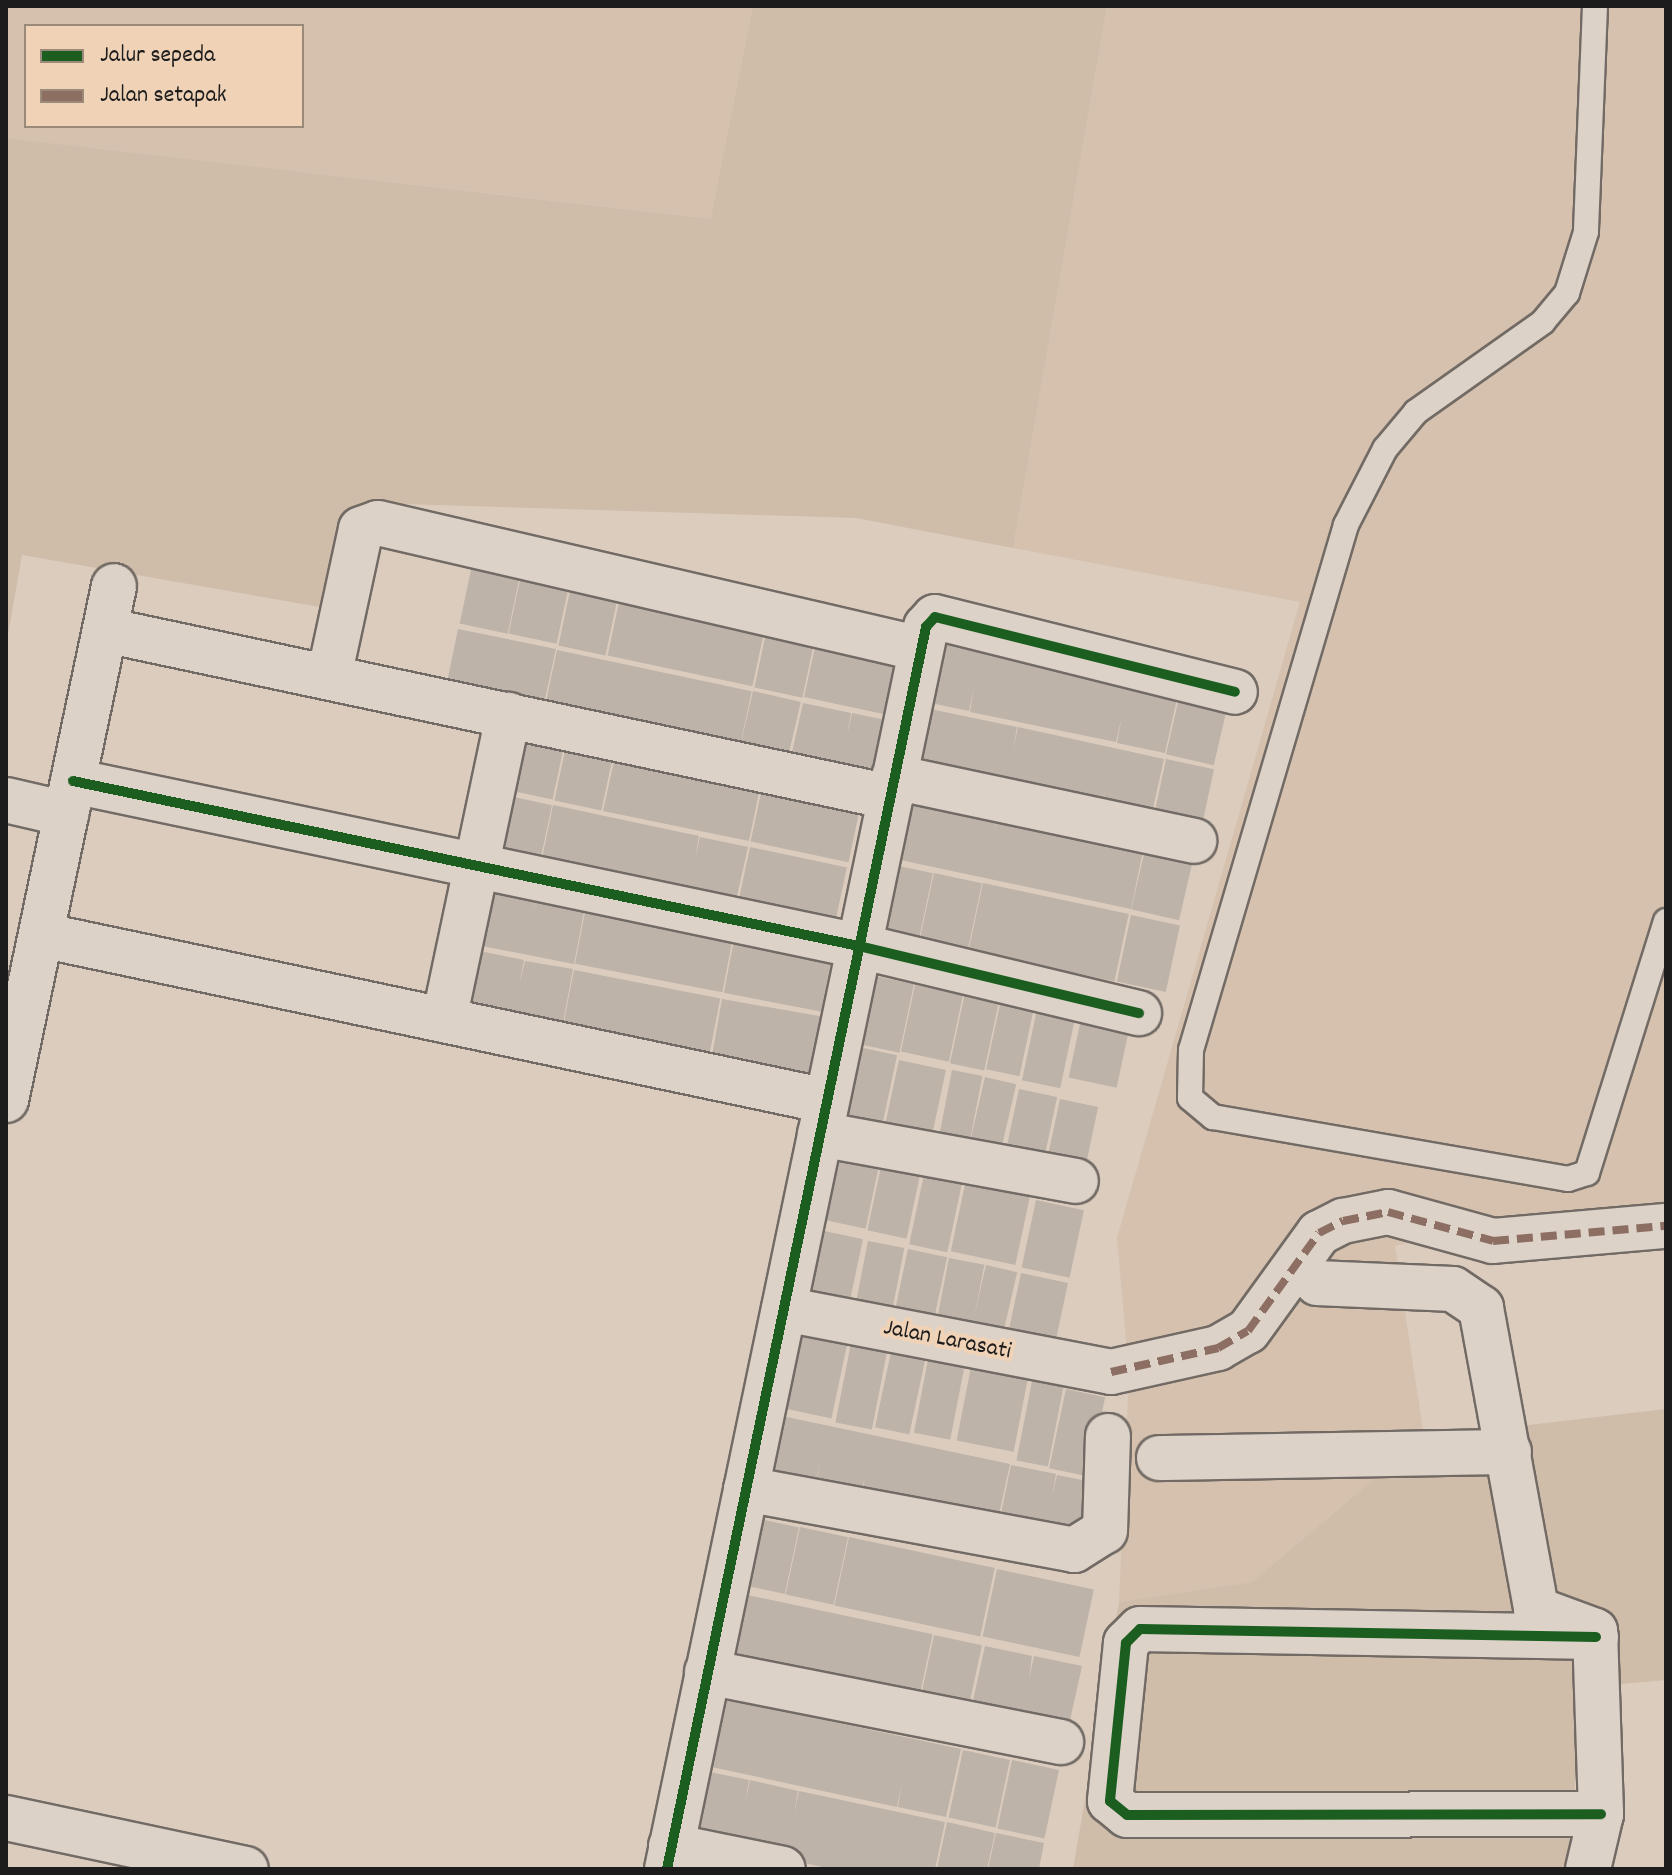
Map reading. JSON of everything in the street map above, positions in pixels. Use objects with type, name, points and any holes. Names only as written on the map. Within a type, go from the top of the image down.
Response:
[{"type":"street","points":[[329,677],[361,529],[378,523],[921,649]]},
{"type":"street","points":[[6,1100],[27,955],[70,797],[114,586]]},
{"type":"street","points":[[783,1869],[669,1857],[921,649],[935,617],[1235,692]]},
{"type":"street","points":[[105,630],[508,715],[1194,841]]},
{"type":"street","points":[[444,1020],[508,715]]},
{"type":"street","points":[[6,800],[70,797],[478,866],[859,946],[1139,1013]]},
{"type":"street","points":[[27,955],[444,1020],[1076,1181]]},
{"type":"street","name":"Jalan Larasati","points":[[784,1309],[1111,1372],[1218,1348],[1248,1331],[1319,1233],[1343,1221],[1388,1212],[1493,1241],[1666,1226]]},
{"type":"street","points":[[1317,1283],[1453,1289],[1481,1308],[1537,1612],[1585,1622],[1596,1637],[1601,1814],[1588,1869]]},
{"type":"street","points":[[746,1489],[1074,1550],[1096,1543],[1105,1531],[1108,1436]]},
{"type":"street","points":[[1159,1458],[1509,1452]]},
{"type":"street","points":[[1596,1637],[1140,1629],[1126,1643],[1110,1801],[1127,1815],[1601,1814]]},
{"type":"street","points":[[707,1672],[1061,1742]]},
{"type":"street","points":[[6,1818],[246,1869]]},
{"type":"lane","points":[[1595,6],[1586,232],[1567,293],[1543,322],[1416,412],[1385,449],[1346,525],[1191,1050],[1190,1098],[1213,1117],[1568,1179],[1587,1173],[1666,921]]},
{"type":"shaded area","points":[[6,6],[753,6],[712,219],[6,138]]},
{"type":"shaded area","points":[[753,6],[1107,6],[1013,548],[856,518],[373,503],[349,612],[22,555],[6,646],[6,138],[711,219]]},
{"type":"shaded area","points":[[1107,6],[1666,6],[1666,1218],[1481,1224],[1395,1246],[1424,1437],[1252,1582],[1119,1602],[1129,1374],[1117,1238],[1300,602],[1013,548]]},
{"type":"shaded area","points":[[1666,1409],[1666,1680],[1577,1688],[1573,1869],[1073,1869],[1119,1602],[1252,1582],[1424,1437]]},
{"type":"building","points":[[474,556],[522,566],[508,634],[460,623]]},
{"type":"building","points":[[523,566],[571,576],[557,644],[509,633]]},
{"type":"building","points":[[573,577],[620,587],[605,655],[558,645]]},
{"type":"building","points":[[622,588],[767,619],[752,686],[608,655]]},
{"type":"building","points":[[769,619],[817,629],[802,698],[754,687]]},
{"type":"building","points":[[458,629],[556,649],[541,717],[493,707],[497,684],[492,707],[444,697]]},
{"type":"building","points":[[819,629],[867,639],[863,663],[868,639],[916,649],[902,718],[804,697]]},
{"type":"building","points":[[935,633],[1180,685],[1165,753],[1117,743],[1122,716],[1116,742],[970,712],[974,687],[969,711],[921,701]]},
{"type":"building","points":[[557,650],[752,691],[737,759],[543,717]]},
{"type":"building","points":[[1182,685],[1230,696],[1214,765],[1166,754]]},
{"type":"building","points":[[753,691],[801,702],[785,770],[737,759]]},
{"type":"building","points":[[803,703],[851,713],[847,736],[852,713],[900,723],[886,790],[788,770]]},
{"type":"building","points":[[920,707],[1017,727],[1013,751],[1018,727],[1164,759],[1149,826],[1101,816],[1105,792],[1100,816],[905,774]]},
{"type":"building","points":[[520,722],[567,732],[553,799],[506,789]]},
{"type":"building","points":[[569,732],[616,742],[601,810],[554,800]]},
{"type":"building","points":[[618,743],[665,753],[662,776],[667,753],[763,773],[749,841],[603,811]]},
{"type":"building","points":[[1166,759],[1214,769],[1200,836],[1152,826]]},
{"type":"building","points":[[765,774],[863,795],[848,862],[751,841]]},
{"type":"building","points":[[900,789],[998,810],[994,834],[999,810],[1145,841],[1131,909],[886,857]]},
{"type":"building","points":[[504,795],[552,805],[538,872],[490,862]]},
{"type":"building","points":[[553,805],[699,836],[695,860],[700,837],[748,847],[733,914],[539,873]]},
{"type":"building","points":[[1147,841],[1195,852],[1179,920],[1131,909]]},
{"type":"building","points":[[750,847],[847,868],[832,936],[735,915]]},
{"type":"building","points":[[885,863],[933,873],[919,941],[871,930]]},
{"type":"building","points":[[934,873],[982,883],[968,951],[920,940]]},
{"type":"building","points":[[490,877],[538,886],[533,914],[539,887],[587,896],[574,964],[477,945]]},
{"type":"building","points":[[983,883],[1129,914],[1114,981],[969,950]]},
{"type":"building","points":[[588,897],[735,926],[722,992],[575,964]]},
{"type":"building","points":[[1131,915],[1180,925],[1166,992],[1117,982]]},
{"type":"building","points":[[737,925],[834,944],[821,1012],[724,993]]},
{"type":"building","points":[[475,950],[524,960],[519,986],[525,961],[573,969],[560,1038],[462,1019]]},
{"type":"building","points":[[574,970],[720,998],[707,1066],[561,1038]]},
{"type":"building","points":[[866,974],[914,984],[899,1053],[851,1042]]},
{"type":"building","points":[[915,985],[963,995],[949,1062],[901,1052]]},
{"type":"building","points":[[966,988],[1000,995],[984,1071],[950,1063]]},
{"type":"building","points":[[1003,990],[1036,997],[1019,1076],[986,1069]]},
{"type":"building","points":[[722,999],[820,1016],[809,1083],[710,1066]]},
{"type":"building","points":[[1039,1000],[1077,1008],[1060,1088],[1022,1080]]},
{"type":"building","points":[[1083,1010],[1131,1020],[1117,1088],[1069,1077]]},
{"type":"building","points":[[854,1046],[897,1055],[880,1133],[837,1124]]},
{"type":"building","points":[[899,1060],[946,1070],[930,1143],[883,1133]]},
{"type":"building","points":[[952,1070],[982,1076],[968,1152],[937,1146]]},
{"type":"building","points":[[985,1077],[1016,1084],[999,1160],[967,1153]]},
{"type":"building","points":[[1019,1089],[1057,1097],[1043,1166],[1004,1157]]},
{"type":"building","points":[[1060,1099],[1098,1107],[1084,1175],[1046,1166]]},
{"type":"building","points":[[832,1151],[880,1161],[866,1229],[818,1218]]},
{"type":"building","points":[[883,1157],[922,1165],[907,1239],[867,1230]]},
{"type":"building","points":[[926,1165],[964,1173],[947,1252],[909,1244]]},
{"type":"building","points":[[967,1175],[1032,1189],[1015,1265],[951,1251]]},
{"type":"building","points":[[1036,1200],[1084,1210],[1070,1278],[1022,1267]]},
{"type":"building","points":[[815,1229],[863,1239],[848,1308],[800,1297]]},
{"type":"building","points":[[868,1241],[904,1248],[891,1315],[855,1308]]},
{"type":"building","points":[[908,1249],[947,1257],[933,1325],[894,1316]]},
{"type":"building","points":[[949,1258],[984,1265],[971,1333],[936,1326]]},
{"type":"building","points":[[986,1265],[1017,1272],[1001,1340],[970,1333]]},
{"type":"building","points":[[1021,1273],[1068,1283],[1053,1351],[1006,1341]]},
{"type":"building","points":[[786,1329],[848,1342],[831,1418],[770,1405]]},
{"type":"building","points":[[851,1343],[887,1350],[872,1430],[836,1423]]},
{"type":"building","points":[[891,1352],[925,1359],[909,1435],[875,1427]]},
{"type":"building","points":[[928,1360],[964,1367],[950,1440],[914,1433]]},
{"type":"building","points":[[971,1367],[1028,1378],[1014,1452],[957,1441]]},
{"type":"building","points":[[1032,1381],[1063,1387],[1048,1467],[1017,1461]]},
{"type":"building","points":[[1066,1389],[1105,1397],[1088,1477],[1049,1468]]},
{"type":"building","points":[[782,1416],[1010,1464],[996,1528],[951,1518],[956,1496],[950,1518],[861,1499],[865,1477],[859,1499],[815,1490],[820,1464],[814,1489],[769,1479]]},
{"type":"building","points":[[1011,1465],[1056,1474],[1052,1497],[1057,1475],[1092,1482],[1079,1545],[998,1528]]},
{"type":"building","points":[[750,1517],[799,1527],[785,1594],[736,1584]]},
{"type":"building","points":[[800,1527],[848,1537],[834,1605],[786,1594]]},
{"type":"building","points":[[849,1537],[995,1568],[980,1636],[834,1605]]},
{"type":"building","points":[[997,1569],[1094,1590],[1079,1657],[983,1636]]},
{"type":"building","points":[[738,1593],[933,1634],[918,1703],[723,1661]]},
{"type":"building","points":[[934,1635],[982,1645],[968,1713],[920,1702]]},
{"type":"building","points":[[985,1646],[1032,1656],[1029,1679],[1034,1656],[1082,1666],[1067,1734],[970,1714]]},
{"type":"building","points":[[716,1697],[961,1749],[946,1817],[898,1807],[902,1782],[897,1807],[702,1765]]},
{"type":"building","points":[[963,1750],[1010,1760],[996,1827],[949,1817]]},
{"type":"building","points":[[1012,1760],[1059,1770],[1044,1838],[997,1828]]},
{"type":"building","points":[[700,1770],[749,1780],[745,1805],[750,1780],[798,1791],[794,1815],[799,1791],[945,1822],[935,1869],[832,1869],[686,1838]]},
{"type":"building","points":[[947,1822],[995,1833],[987,1869],[937,1869]]},
{"type":"building","points":[[996,1833],[1044,1843],[1039,1869],[988,1869]]},
{"type":"marked path","points":[[1111,1372],[1218,1348],[1248,1331],[1319,1233],[1343,1221],[1388,1212],[1493,1241],[1666,1226]]},
{"type":"cycle path","points":[[667,1869],[926,627],[935,617],[1235,692]]},
{"type":"cycle path","points":[[73,781],[859,946],[1139,1013]]},
{"type":"cycle path","points":[[1596,1637],[1140,1629],[1126,1643],[1110,1801],[1127,1815],[1601,1814]]}]
